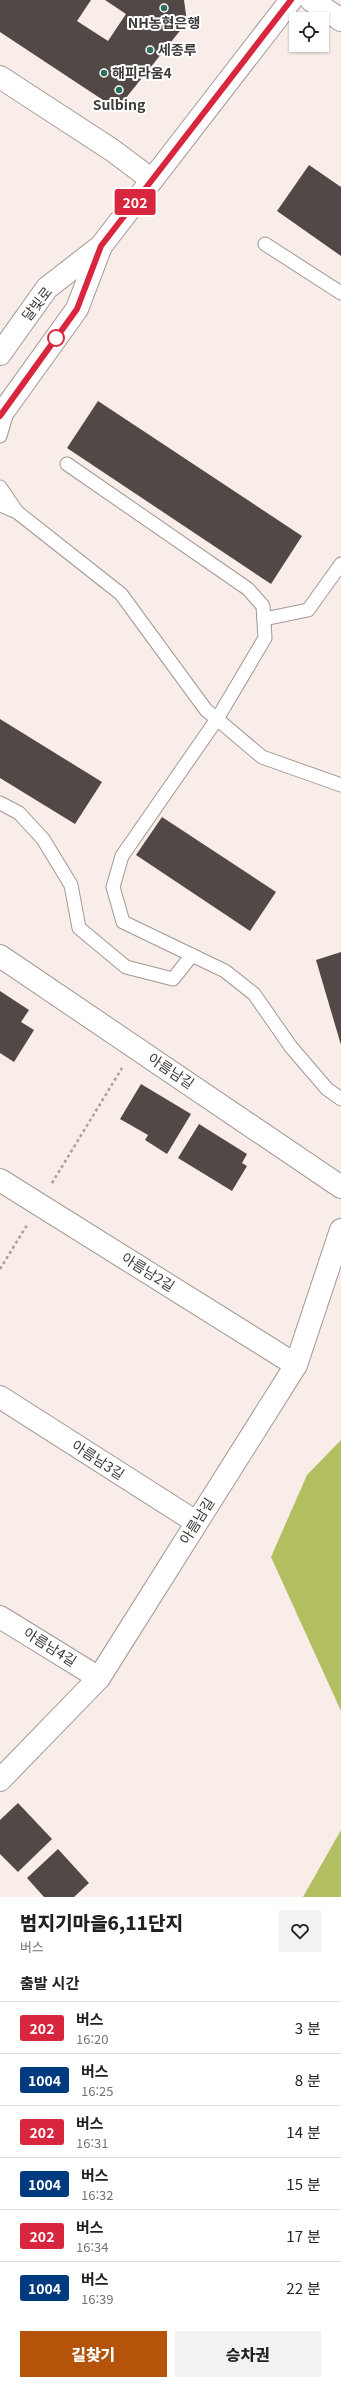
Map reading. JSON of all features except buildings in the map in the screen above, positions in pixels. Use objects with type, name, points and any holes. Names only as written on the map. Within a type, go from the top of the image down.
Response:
[{"type":"street","name":"달빛로","points":[[0,354],[47,288],[101,246],[291,0]]},
{"type":"street","points":[[311,0],[341,20]]},
{"type":"street","points":[[0,77],[112,150],[152,180]]},
{"type":"street","name":"달빛로","points":[[5,409],[77,309],[101,246]]},
{"type":"street","name":"아름남길","points":[[0,956],[341,1187]]},
{"type":"street","name":"아름남2길","points":[[0,1180],[296,1365]]},
{"type":"street","name":"아름남길","points":[[0,1780],[99,1678],[296,1365],[341,1230]]},
{"type":"street","name":"아름남3길","points":[[0,1397],[196,1522]]},
{"type":"street","name":"아름남4길","points":[[0,1616],[99,1678]]},
{"type":"lane","points":[[265,244],[341,293]]},
{"type":"lane","points":[[0,436],[5,409]]},
{"type":"lane","points":[[67,464],[248,589],[263,606],[265,638],[217,719],[122,856],[113,887],[123,922],[225,970],[254,994],[291,1047],[327,1089],[341,1099]]},
{"type":"lane","points":[[0,487],[17,512]]},
{"type":"lane","points":[[0,505],[17,512],[121,594],[206,710],[262,757],[341,786]]},
{"type":"lane","points":[[264,619],[308,610],[341,564]]},
{"type":"lane","points":[[0,803],[19,813],[43,839],[71,885],[79,928],[126,967],[173,979],[192,955]]},
{"type":"path","points":[[0,1269],[134,1047]]},
{"type":"green space","points":[[341,1440],[341,1711],[271,1557],[307,1475]]},
{"type":"green space","points":[[341,1830],[341,1897],[303,1897]]},
{"type":"bus line","name":"202","points":[[0,416],[77,309],[101,246],[291,0]]},
{"type":"place","name":"NH농협은행","points":[[164,8]]},
{"type":"place","name":"세종루","points":[[150,50]]},
{"type":"place","name":"해피라움4","points":[[104,73]]},
{"type":"place","name":"Sulbing","points":[[119,90]]}]
